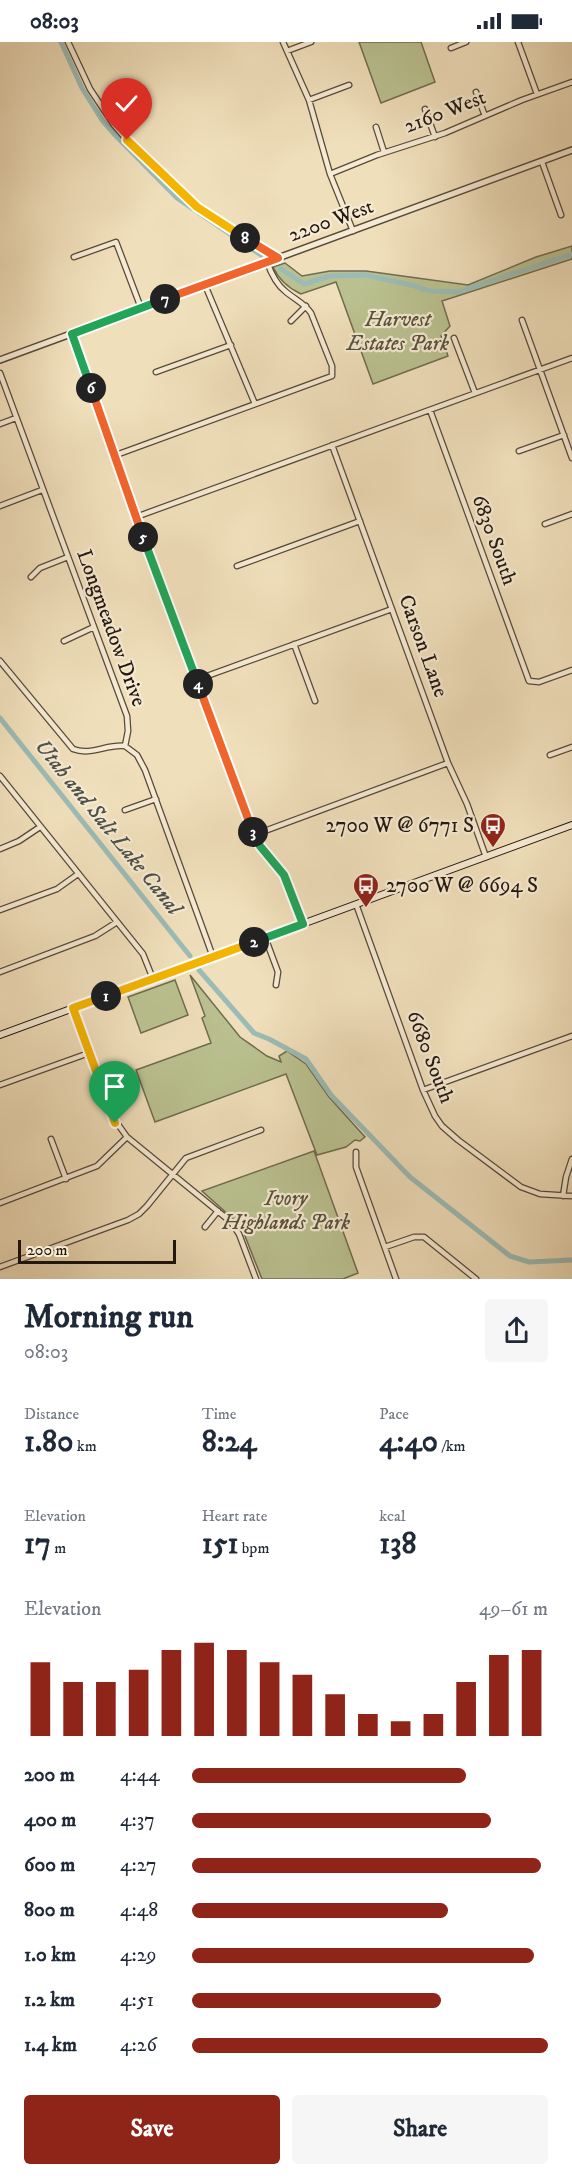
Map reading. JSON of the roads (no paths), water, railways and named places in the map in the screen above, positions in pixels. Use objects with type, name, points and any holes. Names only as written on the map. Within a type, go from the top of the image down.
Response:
[{"type":"main road","points":[[0,1035],[572,825]]},
{"type":"street","points":[[68,42],[90,88],[127,140],[197,207],[278,258]]},
{"type":"street","points":[[284,42],[309,100],[330,174],[353,231]]},
{"type":"street","points":[[287,51],[311,42]]},
{"type":"street","points":[[451,48],[466,42]]},
{"type":"street","points":[[518,42],[537,94]]},
{"type":"street","name":"2160 West","points":[[330,174],[384,152],[435,137],[537,94],[572,82]]},
{"type":"street","points":[[309,100],[350,86]]},
{"type":"street","points":[[476,92],[485,116]]},
{"type":"street","points":[[425,109],[435,137]]},
{"type":"street","points":[[376,128],[384,152]]},
{"type":"street","name":"2200 West","points":[[0,360],[572,150]]},
{"type":"street","points":[[542,162],[561,215]]},
{"type":"street","points":[[74,257],[116,242],[141,308]]},
{"type":"street","points":[[116,455],[332,376],[332,366],[306,306],[282,289],[273,277],[267,262]]},
{"type":"street","points":[[205,285],[255,404]]},
{"type":"street","points":[[291,321],[306,306]]},
{"type":"street","points":[[522,320],[572,458]]},
{"type":"street","points":[[72,334],[136,517],[254,835],[284,875],[303,924]]},
{"type":"street","points":[[454,338],[475,393]]},
{"type":"street","points":[[156,372],[231,345]]},
{"type":"street","points":[[136,517],[572,358]]},
{"type":"street","name":"Longmeadow Drive","points":[[0,373],[127,717],[128,731],[125,746]]},
{"type":"street","name":"6830 South","points":[[430,410],[529,681],[539,682],[572,670]]},
{"type":"street","points":[[0,424],[16,418]]},
{"type":"street","points":[[519,451],[564,435]]},
{"type":"street","name":"Carson Lane","points":[[332,446],[448,763],[467,804],[486,857]]},
{"type":"street","points":[[0,506],[42,490]]},
{"type":"street","points":[[545,524],[572,514]]},
{"type":"street","points":[[237,566],[360,521]]},
{"type":"street","points":[[31,578],[40,568],[68,557]]},
{"type":"street","points":[[196,680],[392,609]]},
{"type":"street","points":[[64,641],[94,627]]},
{"type":"street","points":[[294,644],[315,702]]},
{"type":"street","points":[[0,661],[73,749],[87,752],[110,745],[125,746],[141,762],[213,957]]},
{"type":"street","points":[[550,755],[572,747]]},
{"type":"street","points":[[254,835],[448,763]]},
{"type":"street","points":[[0,776],[143,954],[153,979]]},
{"type":"street","points":[[124,810],[156,799]]},
{"type":"street","points":[[0,849],[19,841],[40,827]]},
{"type":"street","points":[[0,910],[57,889],[78,874]]},
{"type":"street","name":"6680 South","points":[[356,904],[423,1090],[442,1126],[521,1187],[540,1194],[563,1196]]},
{"type":"street","points":[[0,972],[95,936],[117,922]]},
{"type":"street","points":[[265,938],[278,972],[276,985]]},
{"type":"street","points":[[73,1008],[112,1116],[127,1137],[231,1222],[239,1234],[256,1279]]},
{"type":"street","points":[[423,1090],[572,1036]]},
{"type":"street","points":[[0,1085],[89,1053]]},
{"type":"street","points":[[0,1267],[129,1220],[147,1206],[183,1161],[191,1155],[261,1130]]},
{"type":"street","points":[[0,1203],[97,1166],[127,1137]]},
{"type":"street","points":[[51,1139],[66,1179]]},
{"type":"street","points":[[356,1152],[356,1167],[396,1279]]},
{"type":"street","points":[[572,1159],[563,1196],[572,1196]]},
{"type":"street","points":[[205,1227],[218,1211]]},
{"type":"street","points":[[385,1247],[418,1236],[428,1239],[476,1279]]},
{"type":"waterway","points":[[61,42],[82,88],[102,120],[115,135],[177,198],[261,255]]},
{"type":"waterway","points":[[281,269],[304,284],[330,276],[365,275],[430,291],[458,292],[572,254]]},
{"type":"waterway","name":"Utah and Salt Lake Canal","points":[[0,718],[190,956]]},
{"type":"waterway","name":"Utah and Salt Lake Canal","points":[[199,970],[254,1033],[306,1059],[331,1095],[410,1177],[510,1256],[529,1262],[572,1260]]},
{"type":"place","name":"2700 W @ 6771 S","points":[[493,849]]},
{"type":"place","name":"2700 W @ 6694 S","points":[[366,909]]},
{"type":"park label","name":"Harvest Estates Park","points":[[398,332]]},
{"type":"park label","name":"Ivory Highlands Park","points":[[286,1211]]}]
